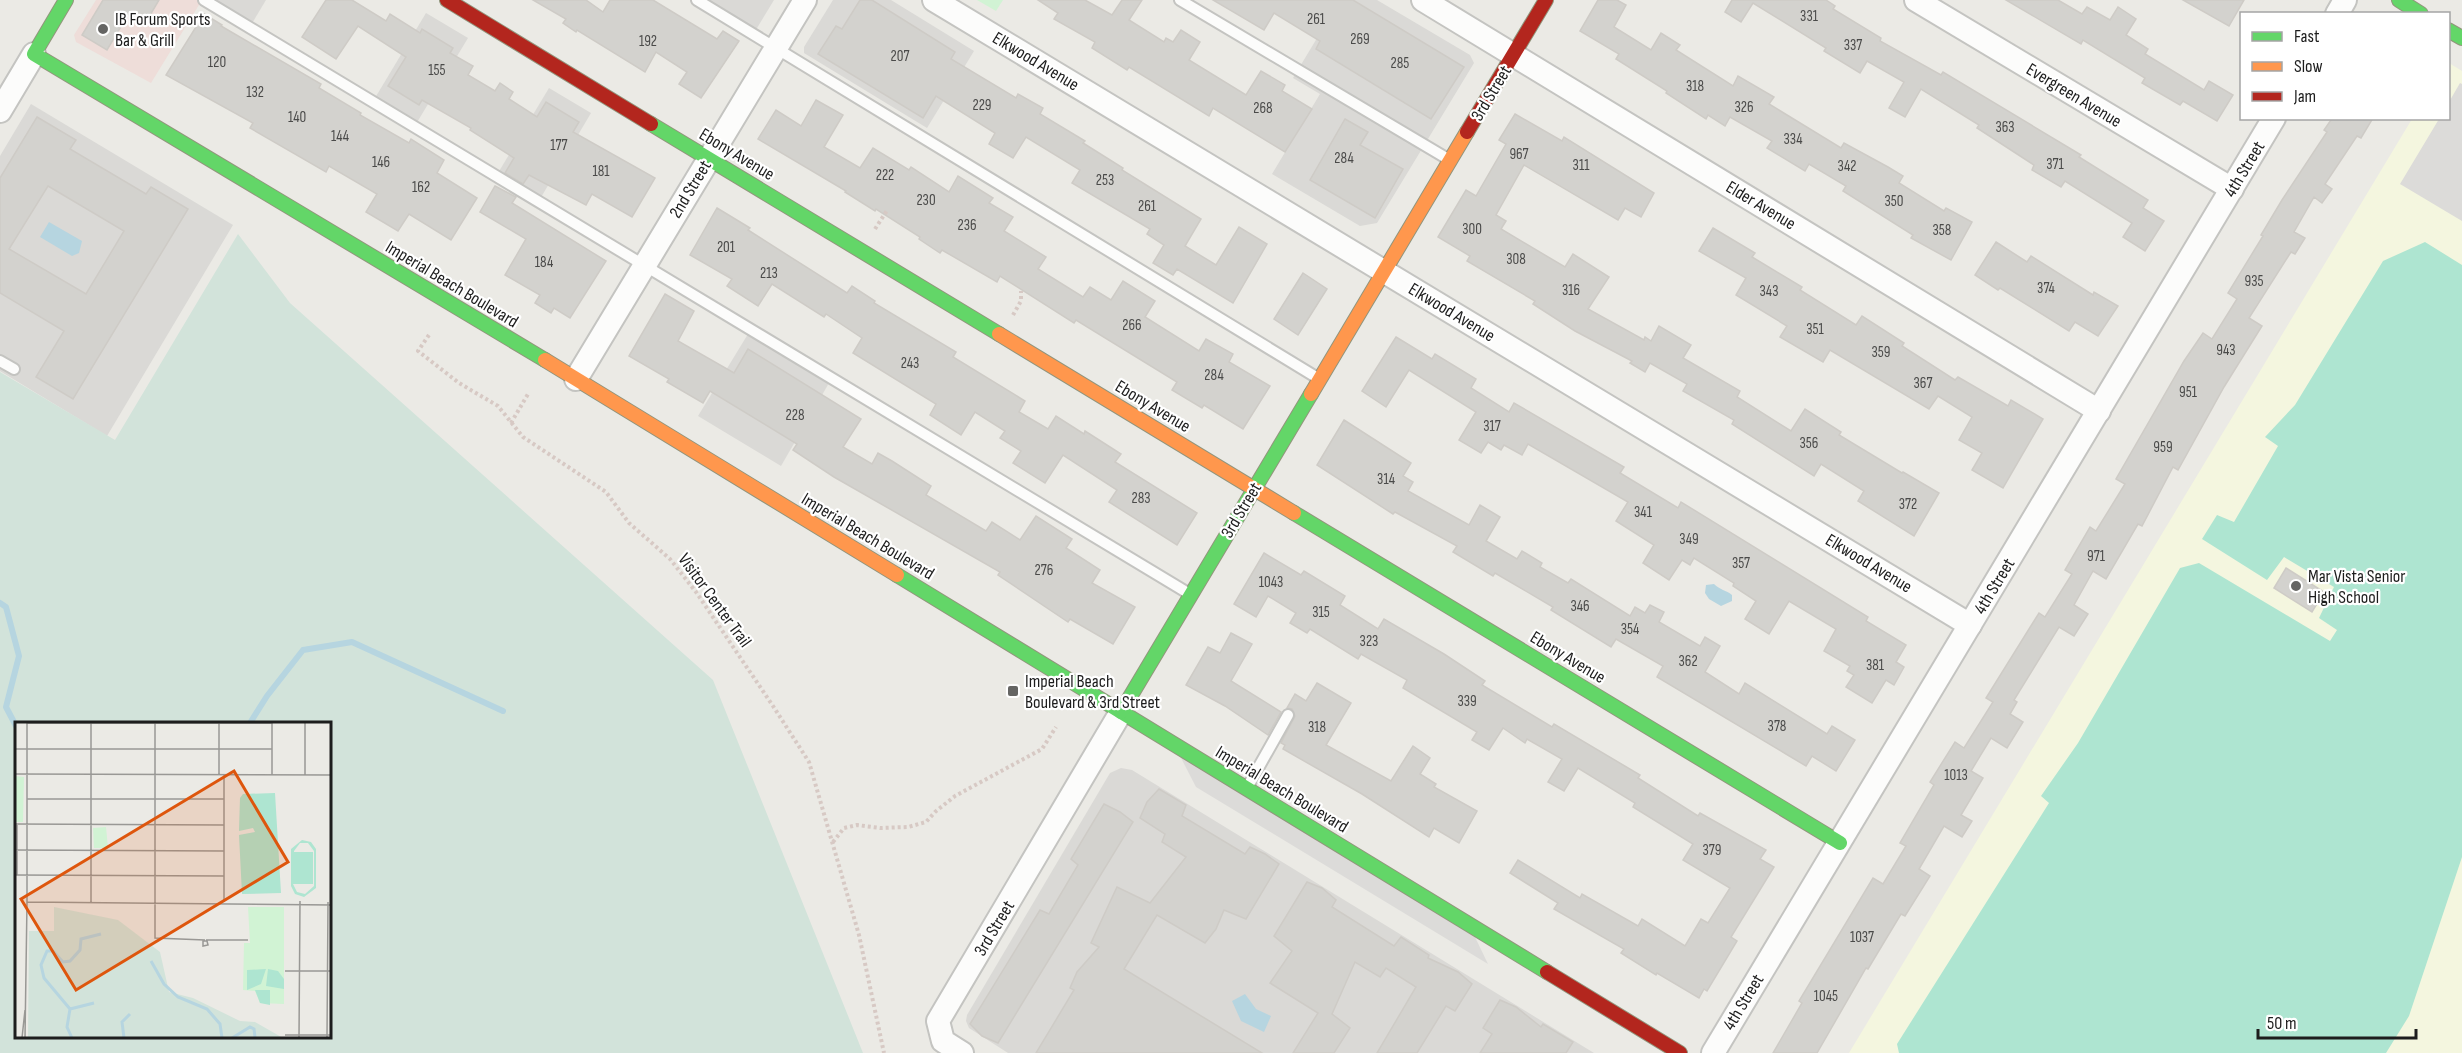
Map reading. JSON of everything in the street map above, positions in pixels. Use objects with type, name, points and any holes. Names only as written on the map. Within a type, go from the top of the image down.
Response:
[{"type":"street","points":[[0,111],[66,0]]},
{"type":"street","name":"Ebony Avenue","points":[[447,0],[1839,843]]},
{"type":"street","name":"2nd Street","points":[[576,379],[805,0]]},
{"type":"street","name":"Elkwood Avenue","points":[[934,0],[1970,625]]},
{"type":"street","name":"Elder Avenue","points":[[1423,0],[2099,411]]},
{"type":"street","name":"3rd Street","points":[[962,1053],[943,1041],[938,1021],[1546,0]]},
{"type":"street","name":"Evergreen Avenue","points":[[1916,0],[2232,189]]},
{"type":"street","points":[[2399,0],[2418,12]]},
{"type":"street","name":"Imperial Beach Boulevard","points":[[34,54],[576,379],[1680,1053]]},
{"type":"street","name":"4th Street","points":[[1713,1053],[2273,120]]},
{"type":"lane","points":[[204,0],[1190,595]]},
{"type":"lane","points":[[696,0],[1320,379]]},
{"type":"lane","points":[[1180,0],[1450,160]]},
{"type":"lane","points":[[0,361],[14,369]]},
{"type":"lane","points":[[1247,789],[1288,715]]},
{"type":"path","points":[[873,232],[888,209]]},
{"type":"path","points":[[1013,316],[1021,301],[1021,291]]},
{"type":"path","name":"Visitor Center Trail","points":[[429,335],[418,351],[459,383],[498,406],[523,437],[606,492],[629,523],[670,559],[696,592],[809,762],[859,935],[884,1053]]},
{"type":"path","points":[[511,423],[528,394]]},
{"type":"path","points":[[833,842],[844,828],[857,825],[880,828],[908,827],[926,822],[955,796],[1042,749],[1056,727]]},
{"type":"shaded area","points":[[96,0],[202,0],[151,83],[76,42],[74,35]]},
{"type":"shaded area","points":[[208,0],[266,0],[251,25]]},
{"type":"shaded area","points":[[690,0],[774,0],[751,38]]},
{"type":"shaded area","points":[[833,0],[891,0],[974,51],[927,128],[804,53],[804,47]]},
{"type":"shaded area","points":[[1340,0],[1377,0],[1470,55],[1474,63],[1377,223],[1360,226],[1272,174],[1320,94],[1293,78]]},
{"type":"shaded area","points":[[426,13],[468,38],[416,124],[375,98]]},
{"type":"shaded area","name":"Mar Vista Senior High School","points":[[2450,64],[2462,71],[2462,1053],[1849,1053],[2411,120],[2450,120]]},
{"type":"shaded area","points":[[2460,83],[2462,84],[2462,221],[2400,184],[2438,120],[2450,120],[2450,100]]},
{"type":"shaded area","points":[[549,88],[591,113],[540,199],[498,173]]},
{"type":"shaded area","points":[[31,104],[233,225],[107,436],[0,371],[0,156]]},
{"type":"shaded area","points":[[238,234],[290,303],[713,680],[863,1053],[0,1053],[0,372],[115,440]]},
{"type":"shaded area","points":[[748,334],[829,383],[781,466],[698,416]]},
{"type":"shaded area","points":[[1180,756],[1475,937],[1488,964],[1196,787]]},
{"type":"shaded area","points":[[1121,768],[1132,770],[1594,1053],[1008,1053],[969,1028],[966,1021],[967,1015],[1110,773]]},
{"type":"green space","points":[[977,0],[1003,0],[996,11]]},
{"type":"green space","name":"Mar Vista Senior High School","points":[[2425,242],[2462,265],[2462,857],[2409,1016],[2386,1053],[1899,1053],[1897,1044],[2049,803],[2041,796],[2078,743],[2180,568],[2199,563],[2330,641],[2337,630],[2319,618],[2334,587],[2284,557],[2267,580],[2202,539],[2217,515],[2234,522],[2278,446],[2265,437],[2295,405],[2383,261]]},
{"type":"water","points":[[49,222],[82,241],[79,253],[72,256],[40,237]]},
{"type":"water","points":[[1714,584],[1732,595],[1732,601],[1721,606],[1709,599],[1705,593],[1706,585]]},
{"type":"water","points":[[1245,994],[1256,1009],[1271,1016],[1264,1032],[1241,1021],[1232,1001]]},
{"type":"building","name":"IB Forum Sports Bar & Grill","points":[[103,0],[159,0],[146,22],[129,13],[107,50],[82,35]]},
{"type":"building","points":[[326,0],[352,0],[386,21],[390,14],[420,33],[422,29],[453,48],[450,53],[473,66],[468,75],[495,91],[500,83],[513,92],[509,99],[537,117],[546,102],[579,122],[573,132],[655,178],[632,217],[592,194],[586,205],[529,175],[523,184],[505,173],[514,158],[470,130],[471,128],[422,100],[419,105],[388,86],[406,57],[358,26],[336,59],[302,37]]},
{"type":"building","points":[[533,0],[586,0],[603,12],[610,0],[653,0],[717,39],[723,31],[739,41],[701,98],[679,84],[687,72],[656,52],[645,72],[577,30],[576,32],[563,23],[566,19]]},
{"type":"building","points":[[860,0],[872,0],[955,52],[951,59],[1016,98],[1018,94],[1043,108],[1040,114],[1085,141],[1083,143],[1123,168],[1122,170],[1201,219],[1185,246],[1216,265],[1239,227],[1267,244],[1233,303],[1177,269],[1173,275],[1153,263],[1164,245],[1147,234],[1150,229],[1072,183],[1080,170],[1026,137],[1013,158],[989,144],[995,133],[936,96],[923,118],[818,54],[836,26],[842,29]]},
{"type":"building","points":[[1038,0],[1085,0],[1112,15],[1122,0],[1142,0],[1129,20],[1164,42],[1166,38],[1173,42],[1181,30],[1200,42],[1189,60],[1246,95],[1261,71],[1285,85],[1282,91],[1312,109],[1285,152],[1213,108],[1209,116],[1129,67],[1127,70],[1092,48],[1095,42],[1054,19],[1058,13]]},
{"type":"building","points":[[1213,0],[1353,0],[1464,67],[1431,119],[1316,49],[1320,41],[1274,13],[1264,30]]},
{"type":"building","points":[[1598,0],[1617,0],[1626,5],[1614,27],[1651,50],[1661,33],[1680,45],[1676,50],[1733,86],[1738,76],[1774,97],[1769,104],[1841,148],[1844,143],[1888,167],[1903,176],[1899,183],[1944,211],[1946,208],[1972,222],[1951,260],[1911,238],[1913,235],[1843,191],[1846,186],[1809,164],[1805,171],[1767,148],[1772,141],[1730,117],[1725,126],[1708,115],[1706,119],[1616,59],[1619,54],[1580,31]]},
{"type":"building","points":[[1732,0],[1826,0],[1835,6],[1833,9],[1881,38],[1880,41],[1941,75],[1943,72],[2081,155],[2079,157],[2148,200],[2143,208],[2164,221],[2145,251],[2123,237],[2132,223],[2065,181],[2061,187],[2032,170],[2034,165],[1977,128],[1979,125],[1921,89],[1905,117],[1889,108],[1904,82],[1867,61],[1860,73],[1824,51],[1826,48],[1753,3],[1741,22],[1725,12]]},
{"type":"building","points":[[2006,0],[2058,0],[2082,14],[2087,7],[2110,20],[2118,7],[2136,19],[2126,35],[2148,49],[2145,54],[2204,90],[2209,81],[2233,95],[2217,121],[2183,101],[2180,105],[2142,83],[2145,78],[2083,40],[2081,44]]},
{"type":"building","points":[[2183,0],[2244,0],[2229,26]]},
{"type":"building","points":[[204,14],[321,84],[319,88],[361,113],[360,115],[409,143],[411,139],[444,160],[437,173],[477,198],[451,240],[409,214],[398,231],[366,212],[377,194],[329,166],[326,172],[250,128],[253,123],[166,75]]},
{"type":"building","points":[[816,100],[843,115],[824,147],[860,168],[873,148],[909,170],[911,167],[949,192],[958,176],[993,198],[989,203],[1013,217],[1004,231],[1046,257],[1038,269],[1083,297],[1090,287],[1111,300],[1123,281],[1155,301],[1145,317],[1199,351],[1206,339],[1233,354],[1229,362],[1270,386],[1243,429],[1204,405],[1202,408],[1172,390],[1177,382],[1076,320],[1074,323],[1000,276],[997,282],[942,250],[940,253],[919,239],[920,237],[876,209],[875,211],[846,191],[758,139],[776,110],[801,126]]},
{"type":"building","points":[[1515,114],[1562,141],[1564,137],[1654,193],[1641,217],[1625,208],[1618,220],[1524,165],[1496,215],[1506,221],[1501,229],[1565,267],[1573,254],[1609,277],[1588,309],[1644,340],[1645,337],[1651,341],[1659,326],[1691,345],[1683,358],[1740,391],[1737,397],[1791,431],[1805,409],[1841,432],[1839,435],[1939,493],[1914,536],[1858,501],[1864,491],[1821,464],[1814,476],[1732,424],[1734,420],[1683,391],[1687,384],[1650,363],[1645,372],[1630,363],[1632,361],[1575,331],[1533,304],[1535,301],[1467,261],[1470,256],[1438,237],[1466,190],[1476,196],[1506,144],[1499,140]]},
{"type":"building","points":[[37,117],[76,140],[70,149],[146,194],[151,187],[188,209],[73,399],[36,377],[64,331],[0,293],[0,178]],"holes":[[[48,186],[124,231],[86,294],[9,249]]]},
{"type":"building","points":[[1345,119],[1368,132],[1360,145],[1403,169],[1375,218],[1310,180]]},
{"type":"building","points":[[2331,120],[2372,120],[2361,138],[2357,136],[2325,184],[2332,189],[2322,203],[2314,197],[2294,232],[2305,238],[2295,254],[2291,252],[2249,318],[2262,326],[2224,387],[2178,470],[2173,467],[2142,526],[2138,524],[2106,579],[2093,571],[2074,605],[2088,614],[2074,636],[2059,627],[2014,700],[2017,702],[2010,714],[2023,722],[2007,748],[1991,738],[1971,771],[1983,778],[1961,815],[1972,821],[1962,837],[1944,826],[1919,869],[1930,876],[1905,916],[1901,914],[1868,969],[1866,968],[1817,1053],[1773,1053],[1802,1003],[1799,1001],[1873,878],[1883,884],[1906,846],[1900,843],[1934,785],[1930,782],[1955,742],[1964,748],[1993,702],[1986,698],[2039,613],[2045,617],[2072,574],[2065,570],[2090,527],[2096,531],[2125,484],[2116,479],[2184,361],[2203,333],[2212,339],[2237,299],[2228,293],[2282,200],[2327,132],[2324,130]]},
{"type":"building","points":[[495,186],[516,197],[512,203],[606,261],[570,318],[554,308],[551,313],[535,303],[540,295],[505,275],[526,239],[480,212]]},
{"type":"building","points":[[717,208],[847,293],[852,286],[875,301],[874,303],[956,352],[953,357],[1025,401],[1019,412],[1048,429],[1056,416],[1121,454],[1115,462],[1197,513],[1177,545],[1109,502],[1117,490],[1063,455],[1045,483],[1013,463],[1021,451],[1000,438],[1005,431],[975,412],[961,435],[930,415],[936,404],[853,353],[862,338],[826,314],[824,317],[772,284],[758,306],[727,286],[732,279],[690,255]]},
{"type":"building","points":[[1713,228],[1755,253],[1752,257],[1802,287],[1800,290],[1856,325],[1862,316],[1904,343],[1902,346],[1955,380],[1958,377],[2008,406],[2011,400],[2043,419],[2003,488],[1972,470],[1982,453],[1959,440],[1972,417],[1938,396],[1929,409],[1830,350],[1823,362],[1780,337],[1787,326],[1736,295],[1746,278],[1699,251]]},
{"type":"building","points":[[1996,242],[2027,262],[2031,256],[2093,295],[2094,292],[2118,306],[2098,336],[2075,322],[2069,331],[1975,275]]},
{"type":"building","points":[[1303,273],[1327,289],[1298,335],[1274,319]]},
{"type":"building","points":[[665,294],[694,311],[678,341],[734,373],[748,349],[861,419],[843,447],[872,464],[878,453],[892,461],[931,486],[926,495],[986,531],[992,522],[1020,540],[1036,516],[1072,539],[1066,548],[1100,570],[1092,583],[1135,607],[1113,644],[1070,619],[1068,622],[998,575],[1000,572],[834,477],[793,450],[797,444],[710,391],[703,403],[667,382],[669,379],[629,356]]},
{"type":"building","points":[[1396,337],[1432,359],[1435,354],[1476,379],[1471,388],[1509,412],[1514,403],[1624,467],[1620,473],[1678,508],[1681,502],[1868,617],[1866,621],[1906,645],[1896,662],[1904,667],[1894,685],[1886,680],[1872,703],[1846,687],[1854,675],[1847,671],[1850,666],[1824,651],[1836,629],[1789,601],[1769,634],[1745,619],[1756,601],[1733,586],[1734,583],[1694,558],[1690,565],[1682,560],[1669,580],[1643,563],[1654,545],[1616,521],[1628,502],[1528,444],[1522,455],[1504,445],[1501,450],[1488,442],[1481,453],[1459,440],[1476,412],[1409,370],[1386,407],[1362,391]]},
{"type":"building","points":[[1344,420],[1411,463],[1403,476],[1413,482],[1408,491],[1469,525],[1480,505],[1500,517],[1486,541],[1517,559],[1522,551],[1542,563],[1540,567],[1568,583],[1571,579],[1630,616],[1635,607],[1645,613],[1650,605],[1664,612],[1659,622],[1700,646],[1705,637],[1720,646],[1705,672],[1739,694],[1745,683],[1827,734],[1832,726],[1855,740],[1836,771],[1812,756],[1806,766],[1657,677],[1663,666],[1616,639],[1611,647],[1551,610],[1553,607],[1495,573],[1493,576],[1453,552],[1457,546],[1395,512],[1393,514],[1317,465]]},
{"type":"building","points":[[1264,553],[1301,575],[1304,571],[1345,596],[1340,605],[1378,629],[1384,619],[1485,681],[1482,685],[1552,727],[1554,724],[1640,775],[1638,778],[1698,816],[1700,813],[1766,850],[1760,859],[1774,867],[1731,937],[1737,941],[1707,991],[1704,989],[1699,998],[1657,973],[1656,975],[1621,953],[1624,949],[1554,909],[1558,903],[1510,873],[1518,860],[1580,898],[1582,894],[1638,926],[1642,919],[1685,946],[1701,919],[1708,923],[1730,888],[1683,860],[1693,844],[1633,807],[1635,803],[1578,768],[1564,791],[1548,782],[1562,759],[1527,739],[1525,743],[1503,728],[1489,750],[1472,740],[1477,732],[1403,688],[1407,680],[1361,654],[1358,659],[1310,629],[1307,633],[1290,623],[1296,613],[1268,596],[1256,617],[1234,604]]},
{"type":"building","points":[[2286,568],[2324,592],[2312,612],[2274,588]]},
{"type":"building","points":[[1231,633],[1252,644],[1231,681],[1281,712],[1268,735],[1225,706],[1186,685],[1208,647],[1220,653]]},
{"type":"building","points":[[1317,683],[1351,703],[1326,745],[1391,781],[1413,746],[1430,758],[1420,774],[1436,784],[1434,787],[1477,811],[1459,843],[1434,828],[1429,837],[1362,794],[1283,749],[1285,745],[1281,743],[1295,716],[1292,709],[1287,708],[1295,694],[1306,701]]},
{"type":"building","points":[[1159,789],[1186,805],[1182,816],[1245,854],[1250,847],[1279,864],[1246,919],[1224,910],[1216,929],[1205,943],[1157,915],[1124,969],[1262,1053],[1036,1053],[1074,990],[1070,988],[1077,972],[1099,947],[1091,943],[1117,887],[1150,903],[1186,857],[1162,842],[1165,834],[1140,818],[1147,802]]},
{"type":"building","points":[[1104,804],[1133,822],[998,1043],[982,1036],[970,1024],[1040,910],[1049,914],[1078,865],[1071,859]]},
{"type":"building","points":[[1307,882],[1322,888],[1336,900],[1332,907],[1394,946],[1401,937],[1429,955],[1428,958],[1458,972],[1472,984],[1455,1011],[1446,1006],[1417,1053],[1377,1053],[1416,987],[1386,968],[1380,977],[1355,962],[1332,1014],[1350,1028],[1334,1053],[1293,1053],[1318,1013],[1270,983],[1292,951],[1274,936]]},
{"type":"building","points":[[1500,1000],[1516,1007],[1541,1027],[1543,1024],[1573,1042],[1566,1053],[1480,1053],[1492,1034],[1483,1028]]},
{"type":"waterway","points":[[0,603],[6,607],[19,656],[6,707],[15,724]]},
{"type":"waterway","points":[[251,722],[267,696],[303,650],[352,642],[503,711]]},
{"type":"traffic: fast","points":[[66,0],[34,54],[545,360]]},
{"type":"traffic: fast","points":[[2399,0],[2418,12]]},
{"type":"traffic: fast","points":[[2450,31],[2462,38]]},
{"type":"traffic: fast","points":[[651,124],[999,334]]},
{"type":"traffic: fast","points":[[1121,712],[1311,394]]},
{"type":"traffic: fast","points":[[1294,513],[1840,843]]},
{"type":"traffic: fast","points":[[897,575],[1547,972]]},
{"type":"traffic: slow","points":[[1311,394],[1467,132]]},
{"type":"traffic: slow","points":[[999,334],[1294,513]]},
{"type":"traffic: slow","points":[[545,360],[897,575]]},
{"type":"traffic: jam","points":[[447,0],[651,124]]},
{"type":"traffic: jam","points":[[1467,132],[1546,0]]},
{"type":"traffic: jam","points":[[1547,972],[1680,1053]]},
{"type":"place","name":"IB Forum Sports Bar & Grill","points":[[103,29]]},
{"type":"place","name":"Mar Vista Senior High School","points":[[2296,586]]},
{"type":"place","name":"Imperial Beach Boulevard & 3rd Street","points":[[1013,691]]}]
